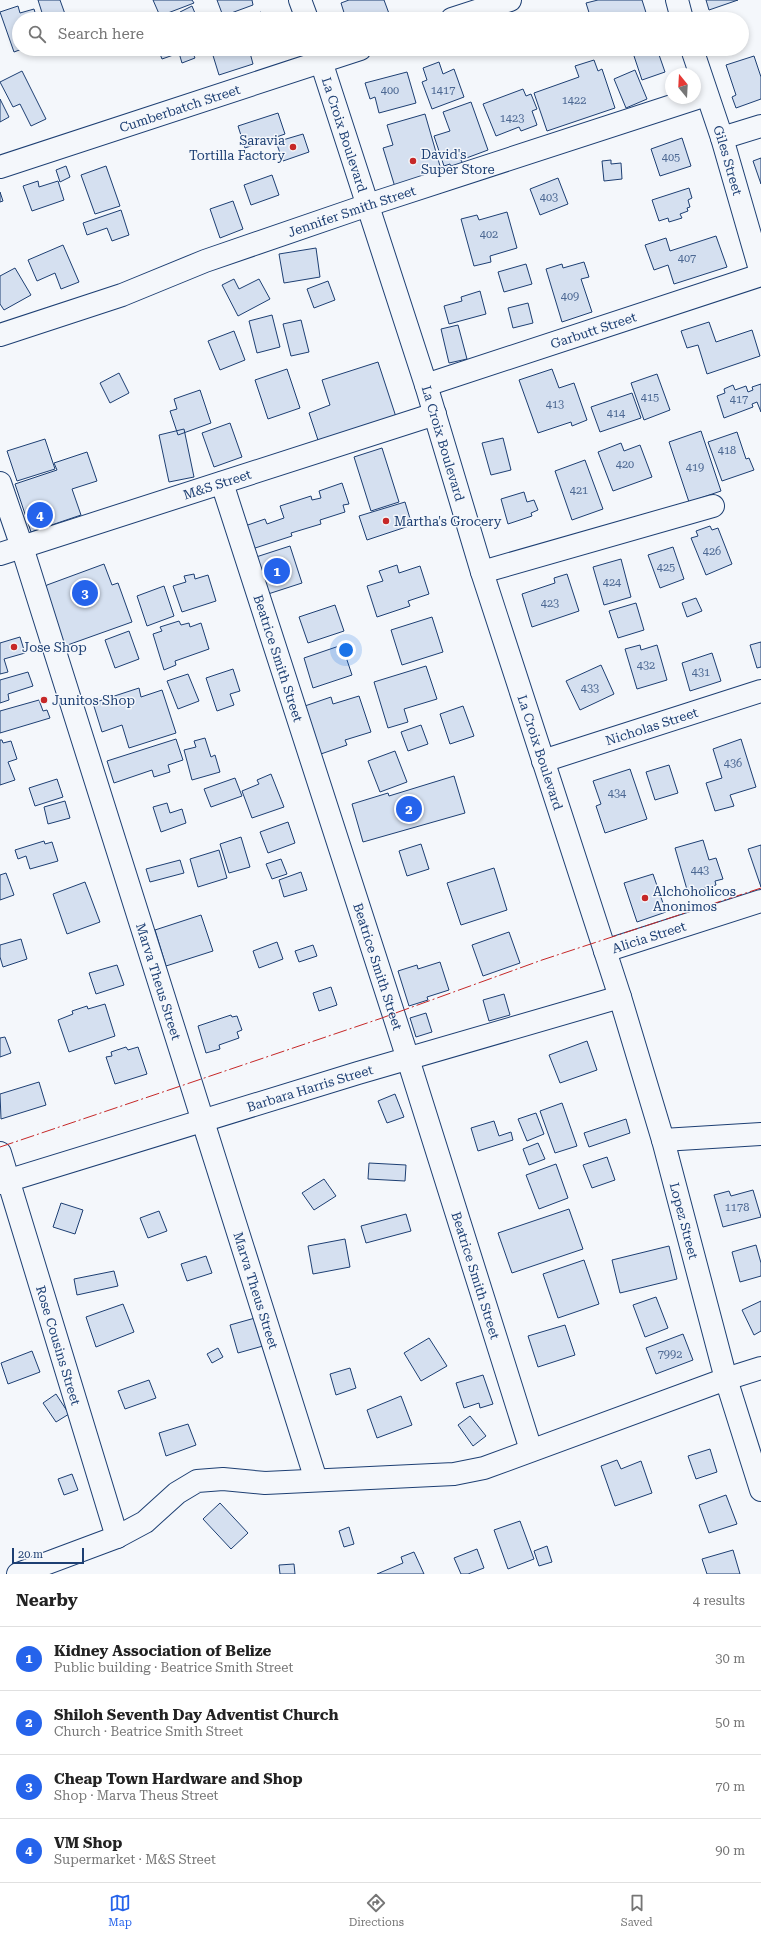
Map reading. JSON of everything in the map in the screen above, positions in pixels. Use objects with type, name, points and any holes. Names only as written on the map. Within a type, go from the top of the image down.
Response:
[{"type":"street","points":[[300,0],[304,12]]},
{"type":"street","points":[[473,12],[510,0]]},
{"type":"street","points":[[676,0],[680,12]]},
{"type":"street","name":"Cumberbatch Street","points":[[0,167],[316,56]]},
{"type":"street","name":"La Croix Boulevard","points":[[319,56],[426,385],[482,572],[605,951]]},
{"type":"street","name":"Giles Street","points":[[694,56],[706,95],[722,138],[761,274]]},
{"type":"street","name":"Jennifer Smith Street","points":[[0,335],[122,295],[205,261],[368,205],[706,95]]},
{"type":"street","points":[[722,138],[761,126]]},
{"type":"street","name":"Garbutt Street","points":[[426,385],[761,274]]},
{"type":"street","name":"M&S Street","points":[[0,554],[435,414]]},
{"type":"street","name":"Marva Theus Street","points":[[0,483],[22,547],[316,1480]]},
{"type":"street","name":"Beatrice Smith Street","points":[[222,483],[408,1059],[531,1450]]},
{"type":"street","points":[[482,572],[713,506]]},
{"type":"street","name":"Nicholas Street","points":[[543,761],[761,690]]},
{"type":"street","name":"Alicia Street","points":[[605,951],[761,902]]},
{"type":"street","name":"Lopez Street","points":[[605,951],[663,1140],[726,1379],[761,1490]]},
{"type":"street","name":"Barbara Harris Street","points":[[4,1181],[202,1120],[620,997]]},
{"type":"street","points":[[663,1140],[761,1134]]},
{"type":"street","name":"Rose Cousins Street","points":[[0,1153],[4,1181],[117,1537]]},
{"type":"street","points":[[18,1574],[117,1537],[145,1522],[177,1493],[197,1481],[223,1479],[265,1482],[454,1474],[484,1468],[726,1379],[761,1368]]},
{"type":"building","points":[[38,0],[60,0],[64,12],[42,12]]},
{"type":"building","points":[[153,0],[192,0],[194,3],[170,12],[158,12]]},
{"type":"building","points":[[217,0],[252,0],[253,5],[234,12],[222,12]]},
{"type":"building","points":[[349,0],[384,0],[388,12],[344,12],[341,3]]},
{"type":"building","points":[[598,0],[642,0],[646,12],[589,12],[586,3]]},
{"type":"building","points":[[706,0],[738,0],[709,10]]},
{"type":"building","points":[[18,6],[20,12],[12,12],[12,46],[0,12]]},
{"type":"building","points":[[192,6],[194,12],[180,12]]},
{"type":"building","points":[[34,9],[35,12],[24,12]]},
{"type":"building","points":[[161,56],[170,56],[162,59]]},
{"type":"building","points":[[180,56],[194,56],[195,58],[182,63]]},
{"type":"building","points":[[213,56],[251,56],[253,64],[219,75]]},
{"type":"building","points":[[634,56],[659,56],[665,72],[642,80]]},
{"type":"building","points":[[754,56],[761,77],[761,99],[736,108],[732,97],[736,95],[726,65]]},
{"type":"building","points":[[594,60],[598,71],[602,69],[615,108],[547,131],[534,93],[579,77],[575,66]]},
{"type":"building","points":[[439,62],[443,74],[454,69],[464,97],[432,109],[422,82],[427,80],[423,68]]},
{"type":"building","points":[[635,70],[647,99],[626,108],[614,79]]},
{"type":"building","points":[[22,71],[46,119],[31,126],[20,104],[13,107],[0,82]]},
{"type":"building","points":[[407,72],[416,103],[379,113],[375,97],[370,99],[365,83]]},
{"type":"building","points":[[523,89],[526,96],[531,94],[537,109],[532,111],[537,125],[521,131],[519,127],[496,136],[483,104]]},
{"type":"building","points":[[0,99],[9,117],[0,122]]},
{"type":"building","points":[[471,102],[488,150],[461,160],[463,164],[451,168],[450,164],[444,166],[434,136],[450,131],[443,112]]},
{"type":"building","points":[[278,113],[285,134],[245,148],[238,126]]},
{"type":"building","name":"David's Super Store","points":[[425,114],[442,173],[395,187],[383,148],[393,145],[387,125]]},
{"type":"building","name":"Saravia Tortilla Factory","points":[[303,134],[309,152],[283,161],[276,142]]},
{"type":"building","points":[[682,138],[691,166],[660,176],[651,149]]},
{"type":"building","points":[[761,158],[761,184],[753,161]]},
{"type":"building","points":[[611,160],[611,164],[621,163],[622,179],[604,181],[602,161]]},
{"type":"building","points":[[66,166],[70,177],[60,182],[56,170]]},
{"type":"building","points":[[106,166],[120,206],[95,214],[81,175]]},
{"type":"building","points":[[272,175],[279,195],[251,205],[244,185]]},
{"type":"building","points":[[558,178],[568,204],[540,215],[530,189]]},
{"type":"building","points":[[38,181],[39,187],[58,181],[64,200],[32,211],[23,186]]},
{"type":"building","points":[[689,188],[692,198],[688,200],[690,207],[687,208],[688,211],[680,214],[682,218],[669,222],[668,218],[659,221],[652,200]]},
{"type":"building","points":[[0,192],[3,201],[0,202]]},
{"type":"building","points":[[233,201],[243,229],[220,238],[210,209]]},
{"type":"building","points":[[121,210],[129,235],[112,241],[107,228],[87,235],[83,223]]},
{"type":"building","points":[[507,212],[517,248],[490,256],[491,262],[474,266],[461,219],[477,215],[479,220]]},
{"type":"building","points":[[716,236],[727,267],[674,284],[668,265],[654,270],[645,245],[666,238],[670,251]]},
{"type":"building","points":[[63,245],[79,282],[61,289],[55,273],[37,281],[28,260]]},
{"type":"building","points":[[316,248],[320,277],[284,283],[279,254]]},
{"type":"building","points":[[584,262],[589,277],[581,279],[592,312],[562,322],[546,269],[562,264],[563,268]]},
{"type":"building","points":[[526,264],[532,284],[504,292],[498,272]]},
{"type":"building","points":[[15,268],[31,295],[4,310],[0,304],[0,276]]},
{"type":"building","points":[[234,279],[239,289],[259,279],[270,299],[238,316],[222,285]]},
{"type":"building","points":[[328,281],[335,300],[314,308],[307,289]]},
{"type":"building","points":[[480,291],[486,314],[449,324],[444,306],[462,301],[461,297]]},
{"type":"building","points":[[528,303],[533,323],[513,328],[508,308]]},
{"type":"building","points":[[272,315],[280,347],[257,353],[249,321]]},
{"type":"building","points":[[301,320],[309,352],[291,356],[283,324]]},
{"type":"building","points":[[709,322],[716,342],[752,330],[760,356],[707,374],[698,345],[687,348],[681,331]]},
{"type":"building","points":[[458,325],[467,359],[449,363],[441,329]]},
{"type":"building","points":[[234,331],[245,360],[220,370],[208,341]]},
{"type":"building","points":[[378,362],[398,423],[321,449],[309,413],[330,405],[322,380]]},
{"type":"building","points":[[287,369],[300,408],[268,419],[255,380]]},
{"type":"building","points":[[552,369],[559,388],[574,383],[587,420],[572,426],[571,422],[538,433],[519,380]]},
{"type":"building","points":[[119,373],[129,393],[110,403],[100,383]]},
{"type":"building","points":[[657,374],[670,410],[644,420],[631,383]]},
{"type":"building","points":[[761,384],[761,412],[757,402],[752,404],[753,407],[724,418],[717,396],[725,393],[724,389],[733,385],[735,390],[746,386],[748,392],[753,390],[752,387]]},
{"type":"building","points":[[200,390],[211,423],[178,435],[170,411],[177,409],[174,399]]},
{"type":"building","points":[[632,393],[641,418],[600,432],[591,407]]},
{"type":"building","points":[[230,423],[242,457],[214,467],[202,433]]},
{"type":"building","points":[[184,429],[194,477],[169,482],[159,435]]},
{"type":"building","points":[[701,431],[721,491],[689,502],[669,442]]},
{"type":"building","points":[[737,432],[746,459],[749,458],[754,470],[722,481],[708,442]]},
{"type":"building","points":[[503,438],[511,470],[491,475],[482,443]]},
{"type":"building","points":[[45,439],[55,469],[17,481],[7,451]]},
{"type":"building","points":[[621,443],[624,451],[640,445],[652,477],[613,491],[598,452]]},
{"type":"building","points":[[382,448],[399,502],[371,511],[354,457]]},
{"type":"building","points":[[87,452],[97,481],[72,489],[81,515],[31,532],[15,484],[57,470],[54,463]]},
{"type":"building","points":[[585,460],[603,509],[572,520],[555,471]]},
{"type":"building","points":[[342,483],[349,504],[343,505],[345,512],[320,520],[321,524],[291,533],[292,536],[249,550],[242,527],[265,519],[267,524],[284,518],[280,506],[311,496],[312,500],[321,498],[319,491]]},
{"type":"building","points":[[524,492],[527,502],[534,500],[538,510],[531,513],[532,516],[508,524],[501,499]]},
{"type":"building","name":"Martha's Grocery","points":[[405,502],[412,525],[367,540],[359,516]]},
{"type":"building","points":[[710,526],[712,530],[718,528],[732,564],[706,575],[691,538],[698,536],[696,531]]},
{"type":"building","points":[[290,546],[302,583],[265,595],[253,558]]},
{"type":"building","points":[[673,547],[684,579],[660,588],[648,555]]},
{"type":"building","points":[[621,559],[631,597],[604,605],[593,567]]},
{"type":"building","points":[[104,564],[112,585],[118,583],[132,622],[62,647],[41,593],[47,585]]},
{"type":"building","points":[[397,565],[399,573],[420,566],[429,594],[408,601],[410,606],[377,617],[367,586],[383,581],[379,571]]},
{"type":"building","points":[[194,574],[195,579],[208,575],[216,601],[182,612],[173,586],[186,582],[184,576]]},
{"type":"building","points":[[567,574],[579,611],[532,627],[522,594],[555,583],[554,578]]},
{"type":"building","points":[[164,586],[174,616],[147,626],[137,596]]},
{"type":"building","points":[[696,598],[702,611],[687,617],[682,603]]},
{"type":"building","points":[[636,603],[644,630],[618,638],[609,611]]},
{"type":"building","points":[[335,605],[344,631],[308,643],[299,617]]},
{"type":"building","points":[[432,617],[443,652],[402,665],[391,630]]},
{"type":"building","points":[[179,621],[181,625],[189,623],[190,627],[201,623],[209,649],[175,661],[176,665],[164,670],[153,634],[162,631],[160,627]]},
{"type":"building","points":[[129,631],[139,659],[115,668],[105,640]]},
{"type":"building","points":[[20,637],[25,653],[4,659],[8,672],[0,674],[0,643]]},
{"type":"building","points":[[761,642],[761,667],[757,668],[750,645]]},
{"type":"building","points":[[342,645],[352,675],[313,688],[304,658]]},
{"type":"building","points":[[640,645],[641,650],[657,645],[667,680],[637,689],[625,649]]},
{"type":"building","points":[[712,653],[721,681],[690,691],[682,663]]},
{"type":"building","points":[[601,665],[614,694],[580,710],[566,681]]},
{"type":"building","points":[[426,666],[437,699],[404,709],[408,722],[388,728],[374,682]]},
{"type":"building","points":[[233,669],[240,691],[230,694],[234,705],[217,711],[206,678]]},
{"type":"building","points":[[28,672],[33,686],[8,694],[9,700],[0,703],[0,680]]},
{"type":"building","points":[[188,674],[199,701],[178,709],[167,681]]},
{"type":"building","points":[[139,688],[141,697],[162,690],[176,733],[129,748],[122,725],[102,732],[93,703]]},
{"type":"building","points":[[359,696],[371,732],[345,740],[347,745],[315,756],[299,708],[331,697],[333,704]]},
{"type":"building","points":[[39,700],[43,711],[47,710],[50,718],[0,733],[0,711]]},
{"type":"building","points":[[463,706],[474,736],[450,744],[440,714]]},
{"type":"building","points":[[421,725],[428,744],[408,751],[401,732]]},
{"type":"building","points":[[205,738],[211,757],[215,755],[220,772],[192,780],[184,750],[196,747],[194,741]]},
{"type":"building","points":[[176,739],[183,760],[168,765],[170,772],[154,777],[152,770],[114,783],[107,761]]},
{"type":"building","points":[[741,739],[756,787],[730,795],[734,806],[715,811],[706,783],[722,778],[713,749]]},
{"type":"building","points":[[0,740],[2,740],[3,743],[11,741],[17,759],[8,762],[15,780],[0,785]]},
{"type":"building","points":[[395,751],[407,782],[380,792],[368,761]]},
{"type":"building","points":[[669,765],[678,793],[655,800],[646,772]]},
{"type":"building","points":[[630,769],[647,819],[605,833],[596,806],[601,804],[593,781]]},
{"type":"building","points":[[271,774],[284,807],[252,818],[242,791],[259,784],[257,780]]},
{"type":"building","points":[[454,776],[465,813],[363,842],[352,804],[388,793],[389,796]]},
{"type":"building","points":[[235,778],[242,796],[211,807],[204,789]]},
{"type":"building","points":[[57,779],[63,797],[35,806],[29,788]]},
{"type":"building","points":[[65,801],[70,818],[48,824],[44,807]]},
{"type":"building","points":[[167,803],[170,813],[182,809],[186,823],[161,832],[153,807]]},
{"type":"building","points":[[288,822],[295,843],[268,853],[260,832]]},
{"type":"building","points":[[241,837],[250,867],[229,873],[220,844]]},
{"type":"building","points":[[703,840],[709,860],[716,858],[723,879],[715,881],[716,885],[688,893],[675,848]]},
{"type":"building","points":[[44,841],[45,844],[52,842],[58,861],[30,869],[26,856],[18,859],[15,850]]},
{"type":"building","points":[[421,844],[429,869],[407,876],[399,851]]},
{"type":"building","points":[[761,845],[761,887],[748,849]]},
{"type":"building","points":[[219,850],[227,878],[198,887],[190,859]]},
{"type":"building","points":[[281,859],[287,874],[272,879],[266,864]]},
{"type":"building","points":[[180,860],[184,873],[150,882],[146,869]]},
{"type":"building","points":[[494,868],[507,910],[461,925],[447,883]]},
{"type":"building","points":[[301,872],[307,890],[284,897],[279,880]]},
{"type":"building","points":[[6,873],[14,895],[0,900],[0,875]]},
{"type":"building","name":"Alchoholicos Anonimos","points":[[653,874],[666,912],[637,922],[624,883]]},
{"type":"building","points":[[85,882],[100,922],[67,934],[53,894]]},
{"type":"building","points":[[201,915],[213,951],[166,966],[155,930]]},
{"type":"building","points":[[509,932],[520,963],[483,976],[472,945]]},
{"type":"building","points":[[21,939],[27,959],[3,967],[0,957],[0,945]]},
{"type":"building","points":[[277,942],[283,959],[259,968],[253,951]]},
{"type":"building","points":[[313,945],[317,956],[299,962],[295,951]]},
{"type":"building","points":[[440,962],[449,990],[427,997],[428,1000],[409,1006],[398,971],[417,965],[418,969]]},
{"type":"building","points":[[117,965],[124,985],[96,994],[89,973]]},
{"type":"building","points":[[331,987],[337,1005],[319,1011],[313,993]]},
{"type":"building","points":[[504,994],[510,1015],[489,1021],[483,1000]]},
{"type":"building","points":[[105,1004],[115,1036],[69,1052],[58,1020],[73,1014],[72,1011],[87,1006],[88,1009]]},
{"type":"building","points":[[426,1013],[432,1032],[416,1037],[410,1018]]},
{"type":"building","points":[[231,1015],[232,1017],[237,1016],[242,1030],[237,1032],[239,1038],[219,1045],[220,1049],[206,1053],[198,1026]]},
{"type":"building","points":[[5,1037],[11,1053],[0,1057],[0,1038]]},
{"type":"building","points":[[587,1041],[597,1070],[560,1083],[549,1055]]},
{"type":"building","points":[[126,1047],[128,1050],[138,1047],[147,1074],[115,1084],[106,1057],[112,1056],[111,1052]]},
{"type":"building","points":[[39,1082],[46,1105],[1,1119],[0,1094]]},
{"type":"building","points":[[395,1094],[404,1117],[387,1123],[378,1101]]},
{"type":"building","points":[[562,1103],[577,1146],[555,1153],[540,1111]]},
{"type":"building","points":[[536,1113],[544,1134],[527,1141],[518,1119]]},
{"type":"building","points":[[626,1119],[630,1133],[589,1147],[584,1133]]},
{"type":"building","points":[[494,1121],[499,1136],[511,1132],[513,1140],[478,1151],[471,1128]]},
{"type":"building","points":[[538,1143],[545,1159],[529,1165],[523,1149]]},
{"type":"building","points":[[607,1157],[615,1180],[592,1188],[583,1165]]},
{"type":"building","points":[[369,1163],[406,1165],[405,1181],[368,1179]]},
{"type":"building","points":[[556,1164],[568,1198],[539,1209],[526,1175]]},
{"type":"building","points":[[324,1179],[336,1196],[314,1210],[302,1193]]},
{"type":"building","points":[[753,1190],[761,1217],[723,1227],[714,1195],[729,1191],[731,1196]]},
{"type":"building","points":[[61,1203],[83,1210],[75,1234],[53,1227]]},
{"type":"building","points":[[569,1209],[583,1249],[512,1273],[498,1233]]},
{"type":"building","points":[[159,1211],[167,1231],[148,1238],[140,1218]]},
{"type":"building","points":[[406,1214],[411,1231],[366,1243],[361,1226]]},
{"type":"building","points":[[345,1239],[350,1267],[313,1274],[308,1246]]},
{"type":"building","points":[[756,1245],[761,1263],[761,1276],[740,1282],[732,1252]]},
{"type":"building","points":[[669,1246],[677,1279],[620,1293],[612,1260]]},
{"type":"building","points":[[206,1256],[212,1273],[187,1281],[181,1264]]},
{"type":"building","points":[[584,1260],[599,1304],[558,1318],[543,1274]]},
{"type":"building","points":[[114,1271],[118,1286],[77,1295],[74,1279]]},
{"type":"building","points":[[656,1297],[668,1328],[645,1337],[633,1305]]},
{"type":"building","points":[[761,1301],[761,1331],[754,1335],[742,1310]]},
{"type":"building","points":[[123,1304],[134,1332],[96,1347],[86,1317]]},
{"type":"building","points":[[255,1318],[263,1346],[238,1353],[230,1325]]},
{"type":"building","points":[[565,1325],[575,1355],[538,1367],[528,1336]]},
{"type":"building","points":[[683,1334],[693,1360],[656,1374],[646,1348]]},
{"type":"building","points":[[429,1338],[447,1366],[421,1381],[404,1353]]},
{"type":"building","points":[[218,1348],[223,1357],[212,1363],[207,1354]]},
{"type":"building","points":[[32,1351],[40,1372],[8,1384],[1,1363]]},
{"type":"building","points":[[350,1368],[356,1388],[336,1395],[330,1374]]},
{"type":"building","points":[[483,1375],[493,1404],[480,1408],[479,1403],[464,1408],[456,1383]]},
{"type":"building","points":[[149,1380],[156,1398],[125,1409],[118,1391]]},
{"type":"building","points":[[56,1394],[69,1414],[56,1422],[43,1403]]},
{"type":"building","points":[[401,1396],[412,1425],[377,1438],[367,1410]]},
{"type":"building","points":[[470,1416],[486,1436],[473,1446],[458,1425]]},
{"type":"building","points":[[188,1424],[196,1445],[166,1456],[159,1433]]},
{"type":"building","points":[[710,1449],[717,1472],[696,1479],[688,1456]]},
{"type":"building","points":[[617,1460],[621,1469],[641,1461],[652,1493],[615,1506],[601,1466]]},
{"type":"building","points":[[72,1474],[78,1490],[64,1495],[58,1479]]},
{"type":"building","points":[[726,1495],[737,1524],[709,1533],[699,1505]]},
{"type":"building","points":[[220,1503],[248,1533],[231,1549],[203,1519]]},
{"type":"building","points":[[520,1521],[534,1559],[508,1569],[494,1530]]},
{"type":"building","points":[[349,1527],[354,1544],[344,1547],[339,1531]]},
{"type":"building","points":[[547,1546],[552,1562],[539,1566],[534,1551]]},
{"type":"building","points":[[477,1549],[484,1568],[468,1574],[461,1574],[454,1558]]},
{"type":"building","points":[[733,1550],[740,1574],[707,1574],[702,1559]]},
{"type":"building","points":[[414,1552],[424,1574],[377,1574],[403,1563],[401,1557]]},
{"type":"building","points":[[294,1564],[295,1574],[280,1574],[279,1565]]},
{"type":"power","points":[[0,1147],[379,1019],[542,960],[761,888]]},
{"type":"place","name":"Saravia Tortilla Factory","points":[[293,147]]},
{"type":"place","name":"David's Super Store","points":[[413,161]]},
{"type":"place","name":"VM Shop","points":[[40,515]]},
{"type":"place","name":"Martha's Grocery","points":[[386,521]]},
{"type":"place","name":"Kidney Association of Belize","points":[[277,571]]},
{"type":"place","name":"Cheap Town Hardware and Shop","points":[[85,593]]},
{"type":"place","name":"Jose Shop","points":[[14,647]]},
{"type":"place","name":"Junitos Shop","points":[[44,700]]},
{"type":"place","name":"Shiloh Seventh Day Adventist Church","points":[[409,809]]},
{"type":"place","name":"Alchoholicos Anonimos","points":[[645,898]]}]
